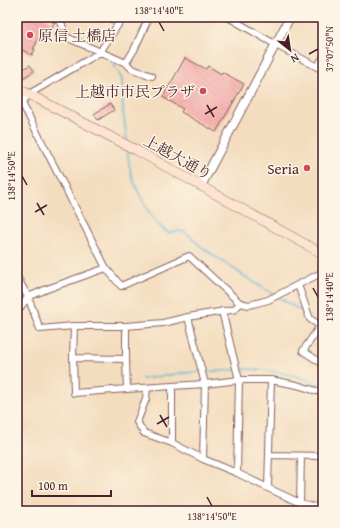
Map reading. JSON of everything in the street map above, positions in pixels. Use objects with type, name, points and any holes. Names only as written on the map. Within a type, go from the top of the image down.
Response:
[{"type":"main road","name":"上越大通り","points":[[17,88],[138,150],[323,254]]},
{"type":"street","points":[[54,17],[61,22],[66,37],[126,63],[132,69],[152,76]]},
{"type":"street","points":[[109,17],[118,23]]},
{"type":"street","points":[[122,17],[100,52],[29,94],[22,103],[106,268],[121,286],[189,256],[240,303],[249,305],[263,302],[298,286],[323,272]]},
{"type":"street","points":[[126,63],[149,17]]},
{"type":"street","points":[[201,186],[290,17]]},
{"type":"street","points":[[233,18],[275,44],[320,68],[323,58]]},
{"type":"street","points":[[17,312],[28,297],[47,288],[106,268]]},
{"type":"street","points":[[17,277],[28,297],[40,329],[74,326],[126,326],[163,323],[235,309],[240,303]]},
{"type":"street","points":[[298,286],[310,319],[321,327],[303,351],[323,364]]},
{"type":"street","points":[[222,311],[239,380],[238,472]]},
{"type":"street","points":[[188,317],[205,384],[203,459]]},
{"type":"street","points":[[74,326],[74,393],[205,384],[239,380],[271,380],[297,385],[323,393]]},
{"type":"street","points":[[126,326],[127,389]]},
{"type":"street","points":[[73,358],[126,359]]},
{"type":"street","points":[[268,488],[271,380]]},
{"type":"street","points":[[172,386],[172,443]]},
{"type":"street","points":[[147,388],[146,399],[137,422],[144,433],[172,443],[203,459],[238,472],[300,503],[323,509]]},
{"type":"street","points":[[269,455],[323,456]]},
{"type":"street","points":[[300,503],[301,456]]},
{"type":"building","name":"原信 土橋店","points":[[17,17],[46,17],[54,23],[49,33],[46,31],[42,39],[39,38],[33,49],[35,49],[32,55],[17,47]]},
{"type":"building","name":"上越市市民プラザ","points":[[185,58],[206,69],[208,66],[221,74],[222,72],[244,84],[216,132],[181,112],[183,109],[163,97]]},
{"type":"building","points":[[30,65],[34,71],[20,80],[17,73]]},
{"type":"building","points":[[110,104],[114,110],[98,120],[94,114]]},
{"type":"waterway","points":[[93,46],[101,47]]},
{"type":"waterway","points":[[110,58],[122,79],[123,111],[127,141]]},
{"type":"waterway","points":[[128,150],[128,158],[134,182],[153,218],[163,229],[169,233],[177,231],[184,232],[212,254],[275,295]]},
{"type":"waterway","points":[[278,297],[306,314]]},
{"type":"waterway","points":[[239,369],[282,373],[323,386]]},
{"type":"waterway","points":[[203,372],[235,370]]},
{"type":"waterway","points":[[142,379],[199,372]]},
{"type":"place","name":"原信 土橋店","points":[[30,35]]},
{"type":"place","name":"上越市市民プラザ","points":[[203,91]]},
{"type":"place","name":"Seria","points":[[307,168]]}]
